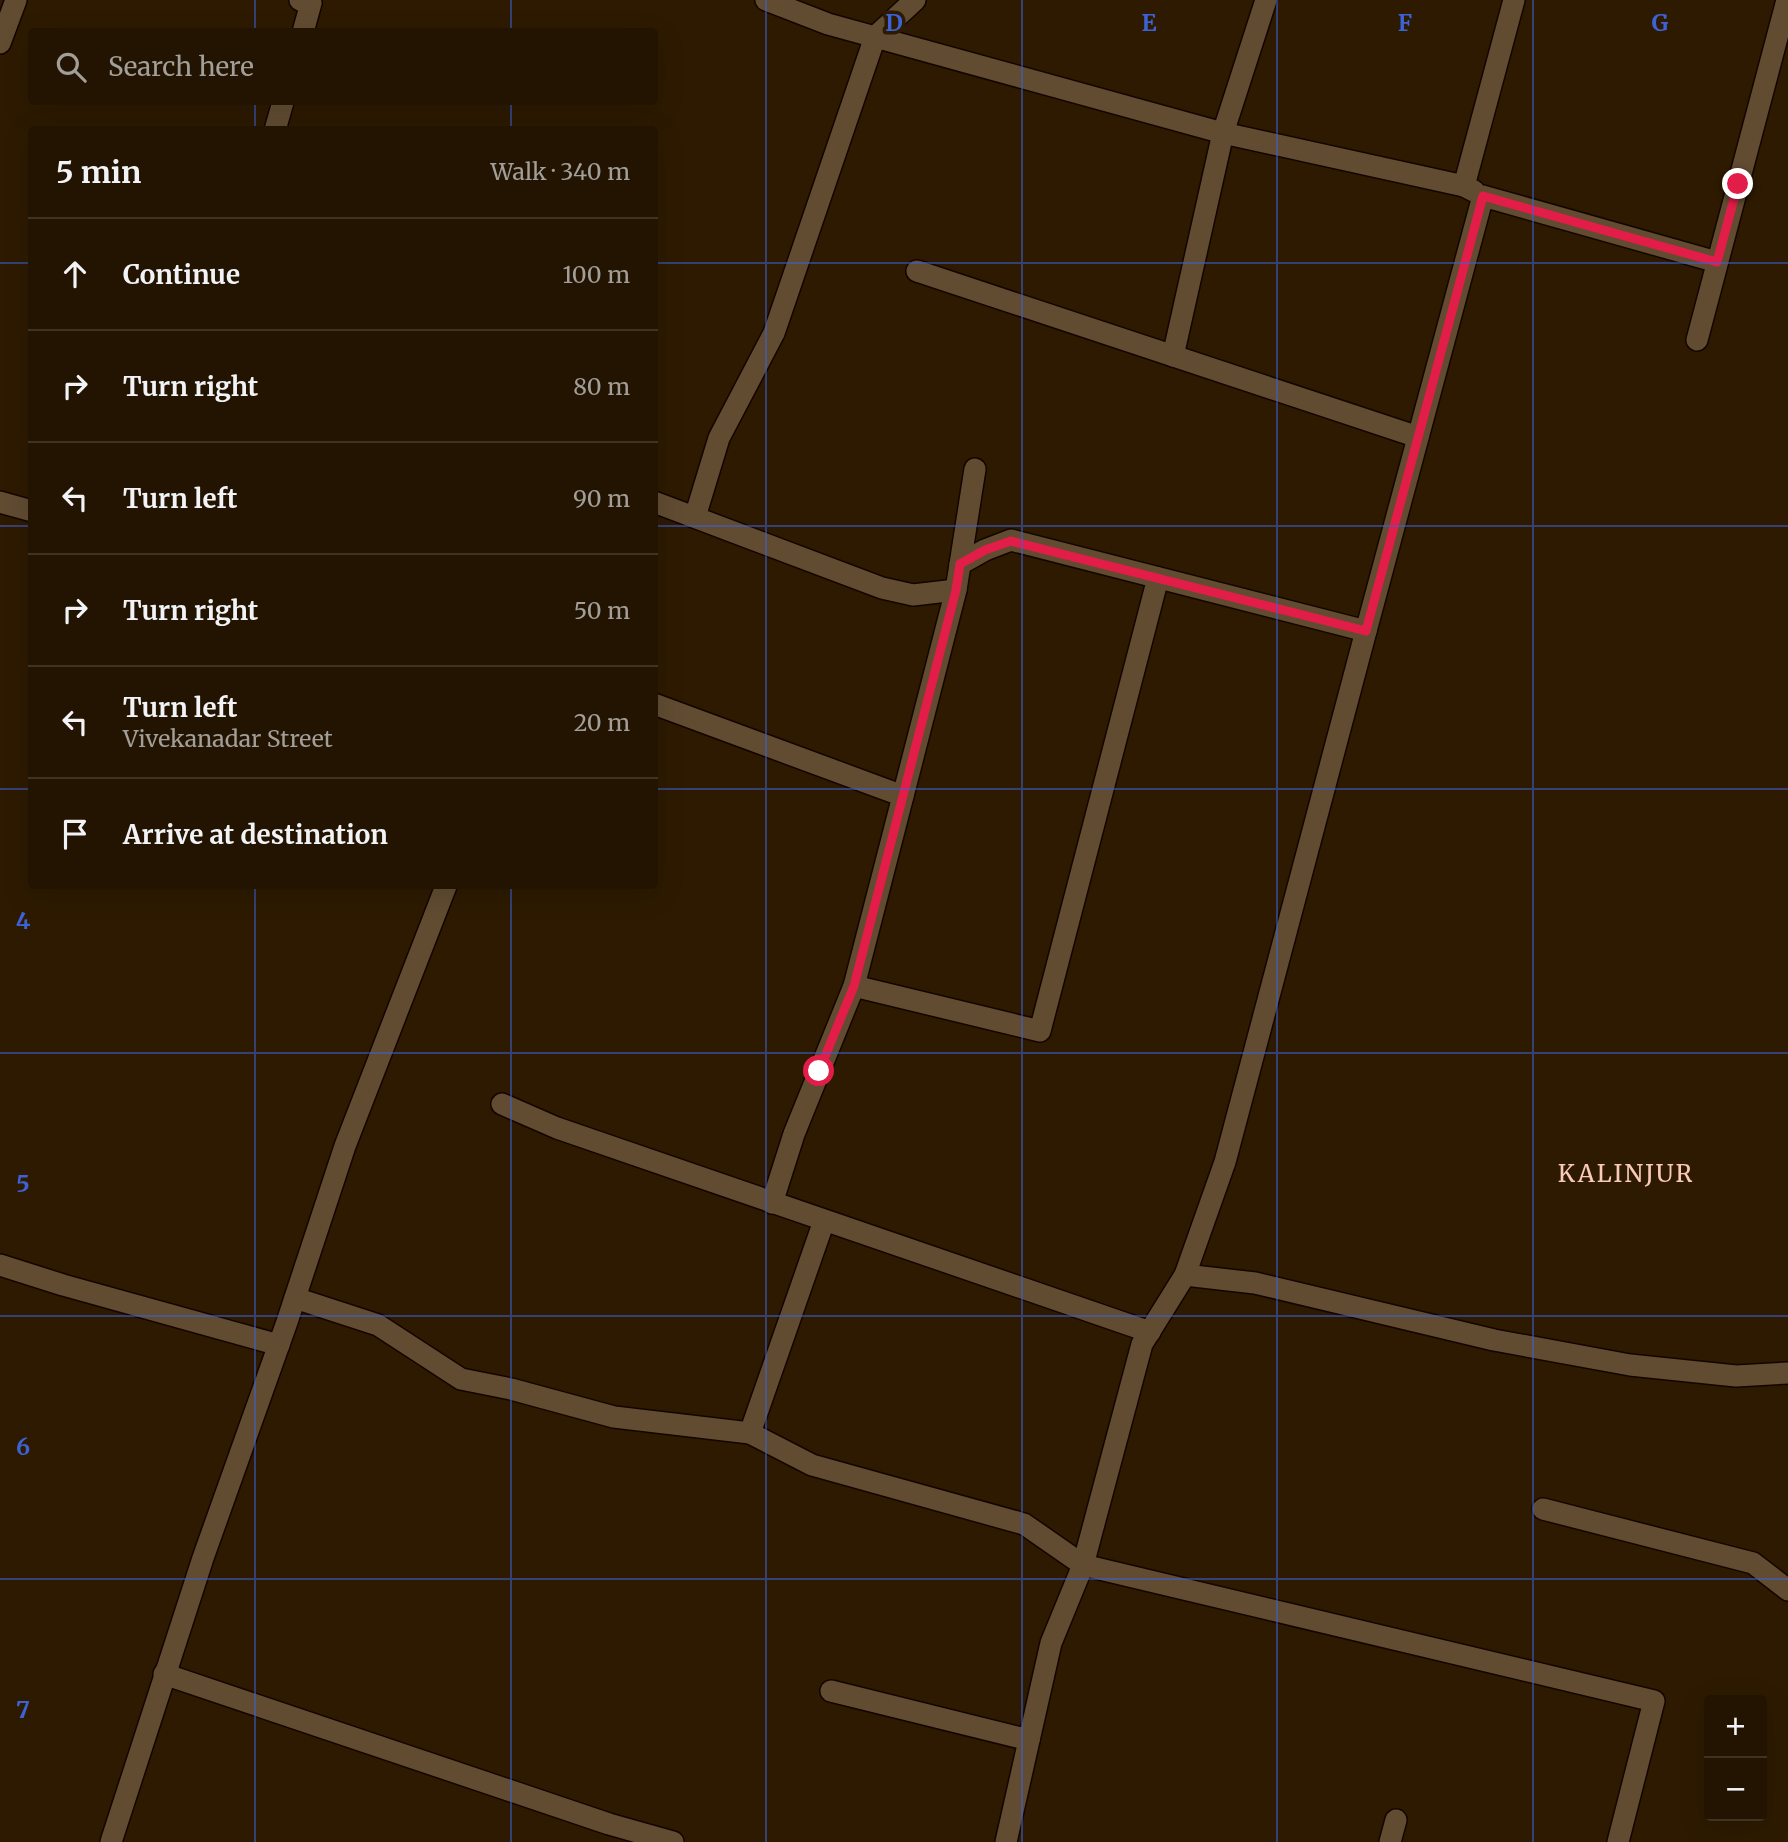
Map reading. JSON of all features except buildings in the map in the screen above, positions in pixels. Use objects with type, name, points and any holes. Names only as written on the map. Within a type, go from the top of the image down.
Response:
[{"type":"street","points":[[0,43],[16,0]]},
{"type":"street","points":[[766,0],[828,24],[875,37],[1223,132],[1464,186],[1483,196],[1717,262]]},
{"type":"street","points":[[695,517],[719,438],[774,333],[875,37],[915,0]]},
{"type":"street","points":[[1173,356],[1223,132],[1266,0]]},
{"type":"street","points":[[1464,186],[1514,0]]},
{"type":"street","points":[[1697,340],[1787,0]]},
{"type":"street","points":[[304,28],[307,1]]},
{"type":"street","points":[[276,126],[282,105]]},
{"type":"street","points":[[1006,1842],[1051,1643],[1083,1565],[1142,1344],[1185,1275],[1225,1162],[1483,196]]},
{"type":"street","points":[[917,271],[1418,437]]},
{"type":"street","points":[[772,1203],[794,1134],[854,986],[956,590],[975,470]]},
{"type":"street","points":[[0,502],[28,510]]},
{"type":"street","points":[[658,503],[882,588],[913,595],[956,590]]},
{"type":"street","points":[[960,564],[985,550],[1011,541],[1366,631]]},
{"type":"street","points":[[854,986],[1040,1031],[1158,578]]},
{"type":"street","points":[[658,705],[903,796]]},
{"type":"street","points":[[111,1842],[207,1546],[279,1345],[345,1146],[445,889]]},
{"type":"street","points":[[502,1104],[557,1128],[1150,1332]]},
{"type":"street","points":[[750,1433],[824,1221]]},
{"type":"street","points":[[0,1265],[62,1286],[279,1345]]},
{"type":"street","points":[[1185,1275],[1255,1283],[1494,1340],[1630,1365],[1736,1376],[1788,1373]]},
{"type":"street","points":[[295,1298],[377,1325],[461,1379],[614,1417],[750,1433],[812,1465],[1024,1524],[1083,1565],[1654,1702],[1618,1842]]},
{"type":"street","points":[[1543,1510],[1753,1563],[1788,1590]]},
{"type":"street","points":[[164,1674],[596,1820],[673,1842]]},
{"type":"street","points":[[831,1691],[1029,1740]]},
{"type":"street","points":[[1390,1842],[1395,1820]]},
{"type":"district","name":"KALINJUR","points":[[1626,1174]]},
{"type":"route","points":[[819,1071],[854,986],[956,590],[960,564],[985,550],[1011,541],[1366,631],[1483,196],[1717,262],[1738,184]]}]
